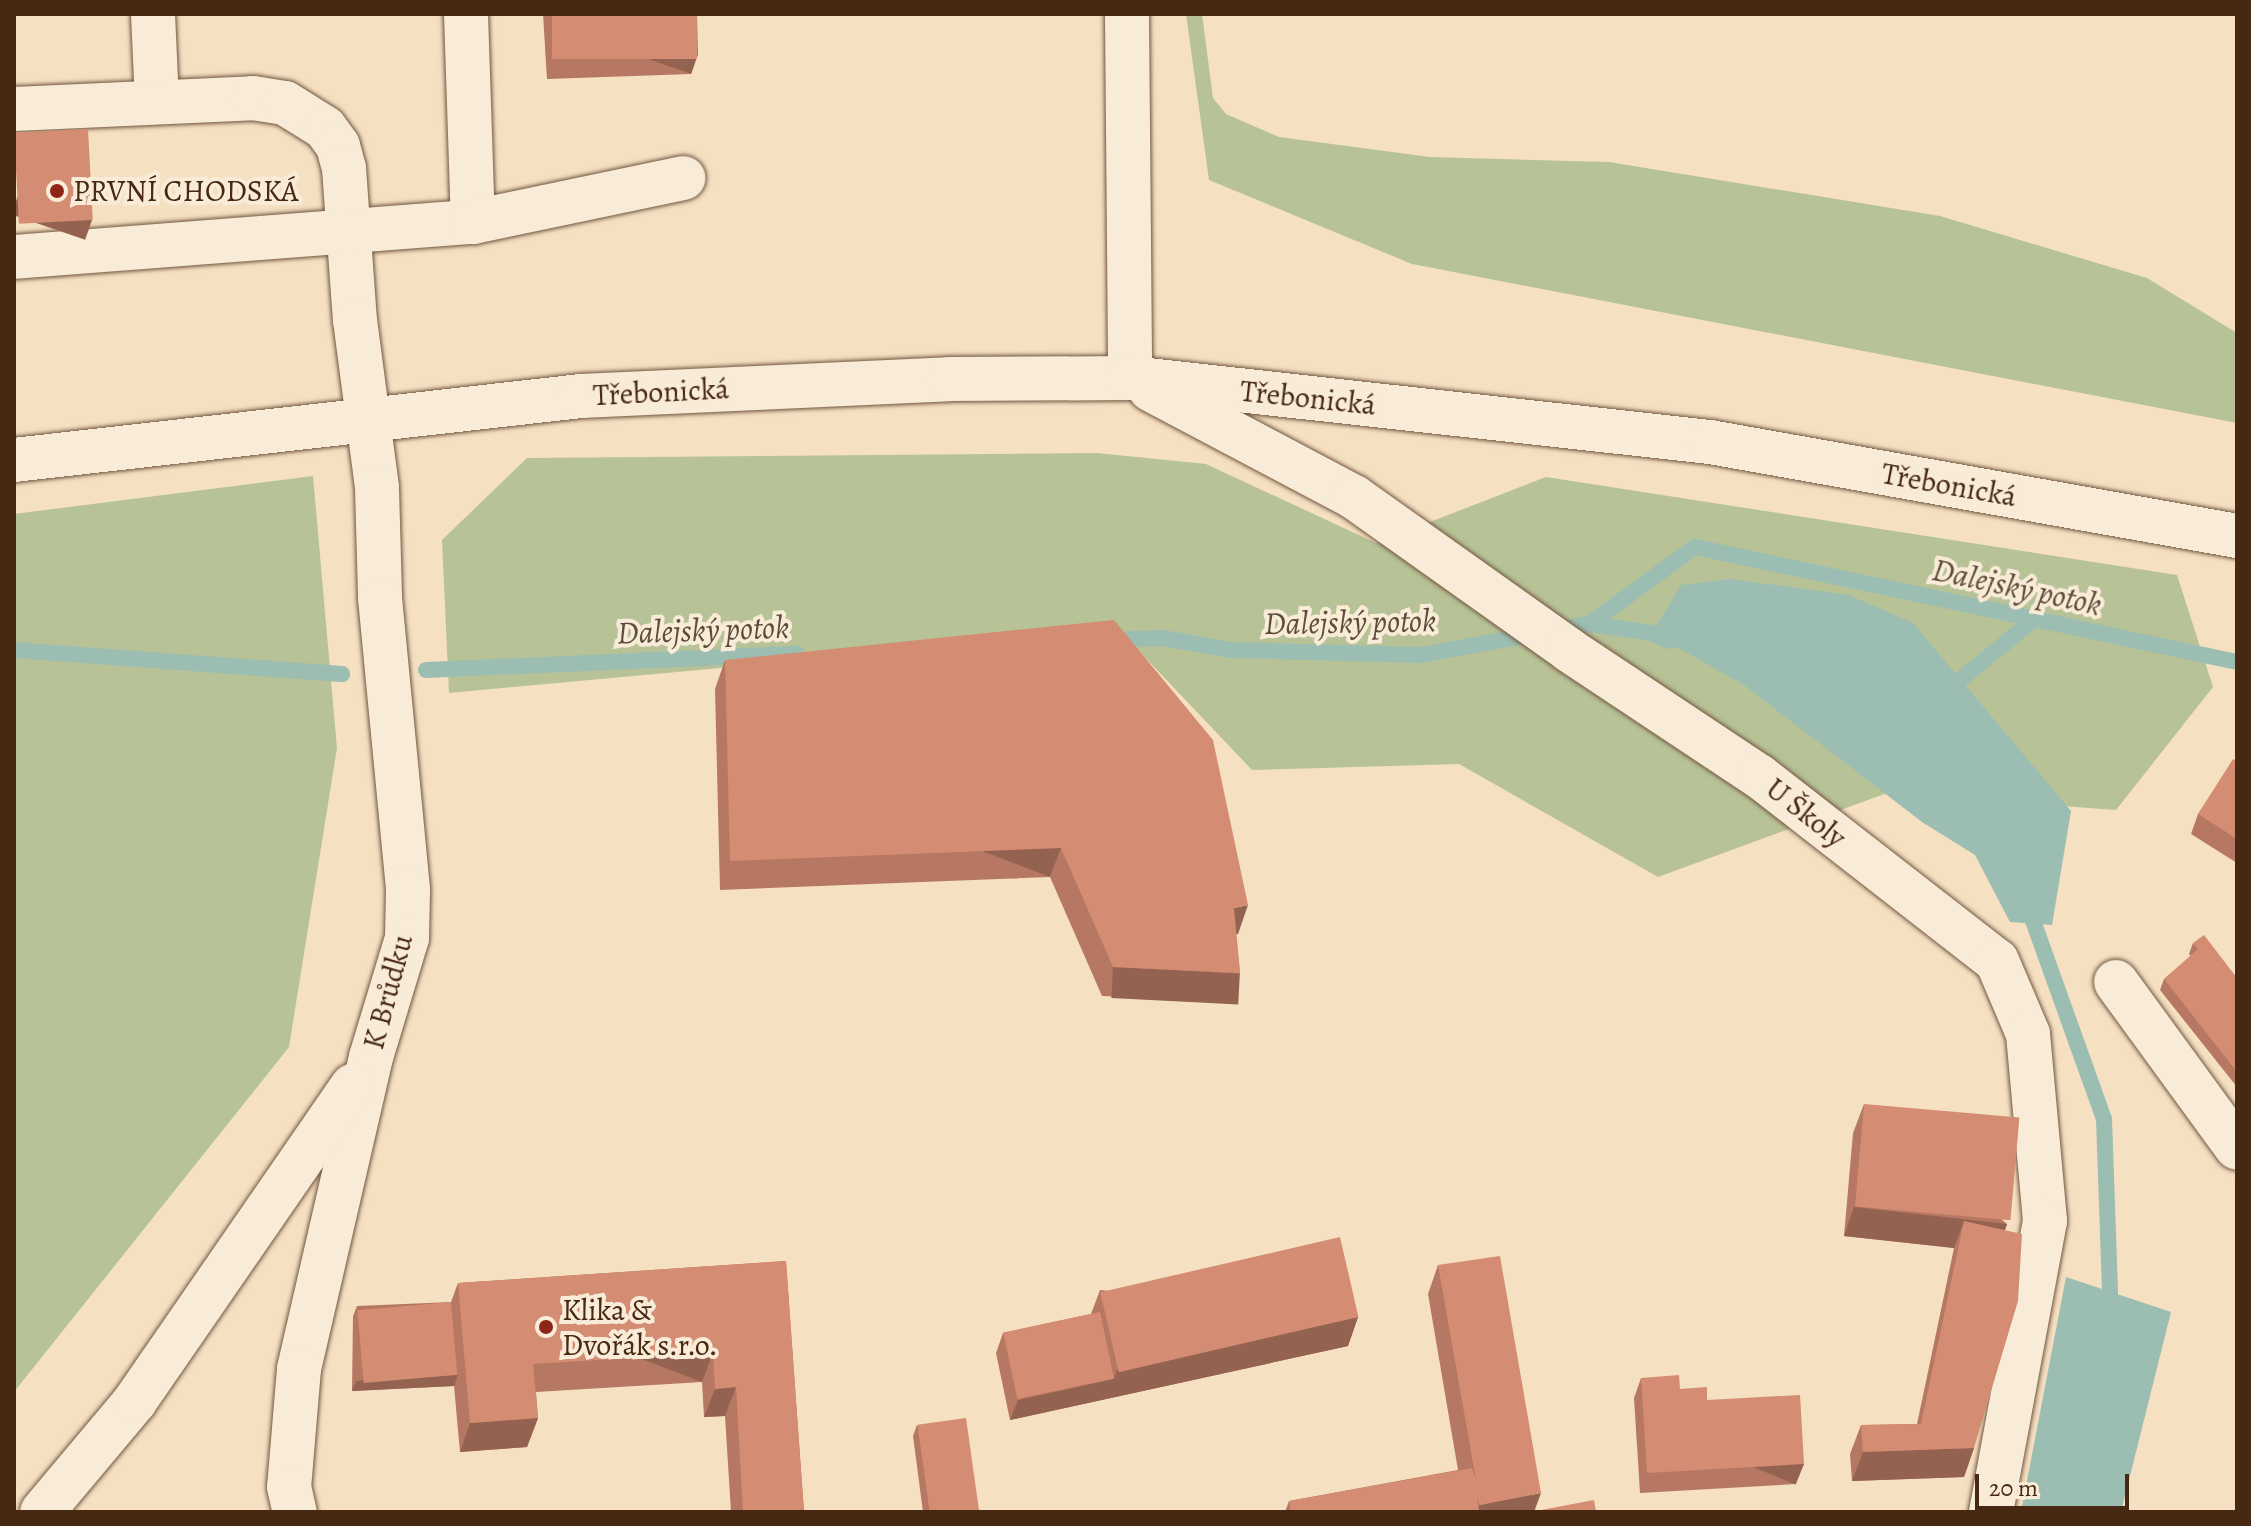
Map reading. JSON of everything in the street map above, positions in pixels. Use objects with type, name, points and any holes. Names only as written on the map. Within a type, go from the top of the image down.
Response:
[{"type":"street","points":[[153,14],[157,102]]},
{"type":"street","points":[[466,14],[473,222]]},
{"type":"street","points":[[1127,14],[1130,378]]},
{"type":"street","name":"K Brůdku","points":[[14,109],[253,98],[285,103],[309,115],[338,146],[370,416],[392,760],[408,891],[407,938],[371,1057],[299,1369],[289,1487],[295,1512]]},
{"type":"street","points":[[14,257],[348,234],[473,222],[683,178]]},
{"type":"street","name":"Třebonická","points":[[14,460],[370,416],[581,396],[782,385],[1130,378],[1710,442],[2237,536]]},
{"type":"street","name":"U Školy","points":[[1130,378],[1354,497],[1569,650],[1759,776],[1997,961],[2028,1034],[2045,1221],[1991,1512]]},
{"type":"street","points":[[2116,982],[2237,1148]]},
{"type":"street","points":[[42,1512],[135,1401],[299,1170],[371,1057]]},
{"type":"green space","points":[[1186,14],[1202,14],[1213,98],[1226,114],[1279,137],[1430,157],[1609,162],[1940,216],[2147,278],[2237,333],[2237,423],[1412,264],[1209,180]]},
{"type":"green space","points":[[1097,453],[1206,464],[1376,543],[1546,477],[2177,575],[2213,687],[2116,810],[1887,793],[1658,877],[1459,764],[1252,770],[1120,631],[449,693],[442,540],[527,458]]},
{"type":"green space","points":[[313,476],[337,748],[289,1047],[14,1392],[14,514]]},
{"type":"water","points":[[1731,579],[1849,595],[1913,623],[2071,811],[2052,925],[2010,922],[1975,855],[1922,822],[1744,685],[1652,633],[1681,585]]},
{"type":"water","points":[[2066,1277],[2171,1312],[2121,1512],[2021,1512]]},
{"type":"building","points":[[552,14],[697,14],[697,59],[552,59]]},
{"type":"building","points":[[88,129],[93,220],[19,224],[14,133]]},
{"type":"building","points":[[1114,620],[1213,740],[1248,905],[1234,908],[1240,973],[1113,967],[1061,848],[730,861],[725,660]]},
{"type":"building","points":[[2233,759],[2237,761],[2237,839],[2198,814]]},
{"type":"building","points":[[2204,935],[2237,978],[2237,1072],[2164,979],[2198,949],[2193,943]]},
{"type":"building","points":[[1864,1104],[2019,1118],[2010,1220],[1855,1207]]},
{"type":"building","points":[[1964,1221],[2022,1234],[2018,1301],[1974,1448],[1863,1452],[1861,1425],[1921,1424]]},
{"type":"building","points":[[1340,1237],[1358,1317],[1119,1372],[1100,1292]]},
{"type":"building","points":[[1500,1256],[1541,1493],[1480,1505],[1477,1498],[1479,1512],[1291,1512],[1289,1501],[1472,1468],[1476,1480],[1438,1265]]},
{"type":"building","points":[[786,1261],[804,1512],[743,1512],[736,1387],[715,1389],[713,1353],[533,1364],[538,1418],[470,1423],[458,1283]]},
{"type":"building","points":[[451,1302],[457,1375],[364,1383],[357,1310]]},
{"type":"building","points":[[1100,1312],[1114,1379],[1017,1399],[1003,1333]]},
{"type":"building","points":[[1679,1375],[1680,1389],[1707,1387],[1707,1400],[1800,1395],[1804,1464],[1647,1473],[1641,1378]]},
{"type":"building","points":[[966,1418],[979,1512],[930,1512],[917,1425]]},
{"type":"building","points":[[1594,1500],[1596,1512],[1531,1512]]},
{"type":"waterway","name":"Dalejský potok","points":[[1108,640],[1163,638],[1231,650],[1421,655],[1589,624],[1695,547],[2237,662]]},
{"type":"waterway","points":[[1943,694],[2038,616]]},
{"type":"waterway","points":[[1589,624],[1652,633],[1669,641]]},
{"type":"waterway","name":"Dalejský potok","points":[[14,650],[342,674]]},
{"type":"waterway","name":"Dalejský potok","points":[[426,670],[797,654]]},
{"type":"waterway","points":[[2027,904],[2104,1119],[2110,1293]]},
{"type":"place","name":"PRVNÍ CHODSKÁ","points":[[57,191]]},
{"type":"place","name":"Klika & Dvořák s.r.o.","points":[[546,1327]]}]
